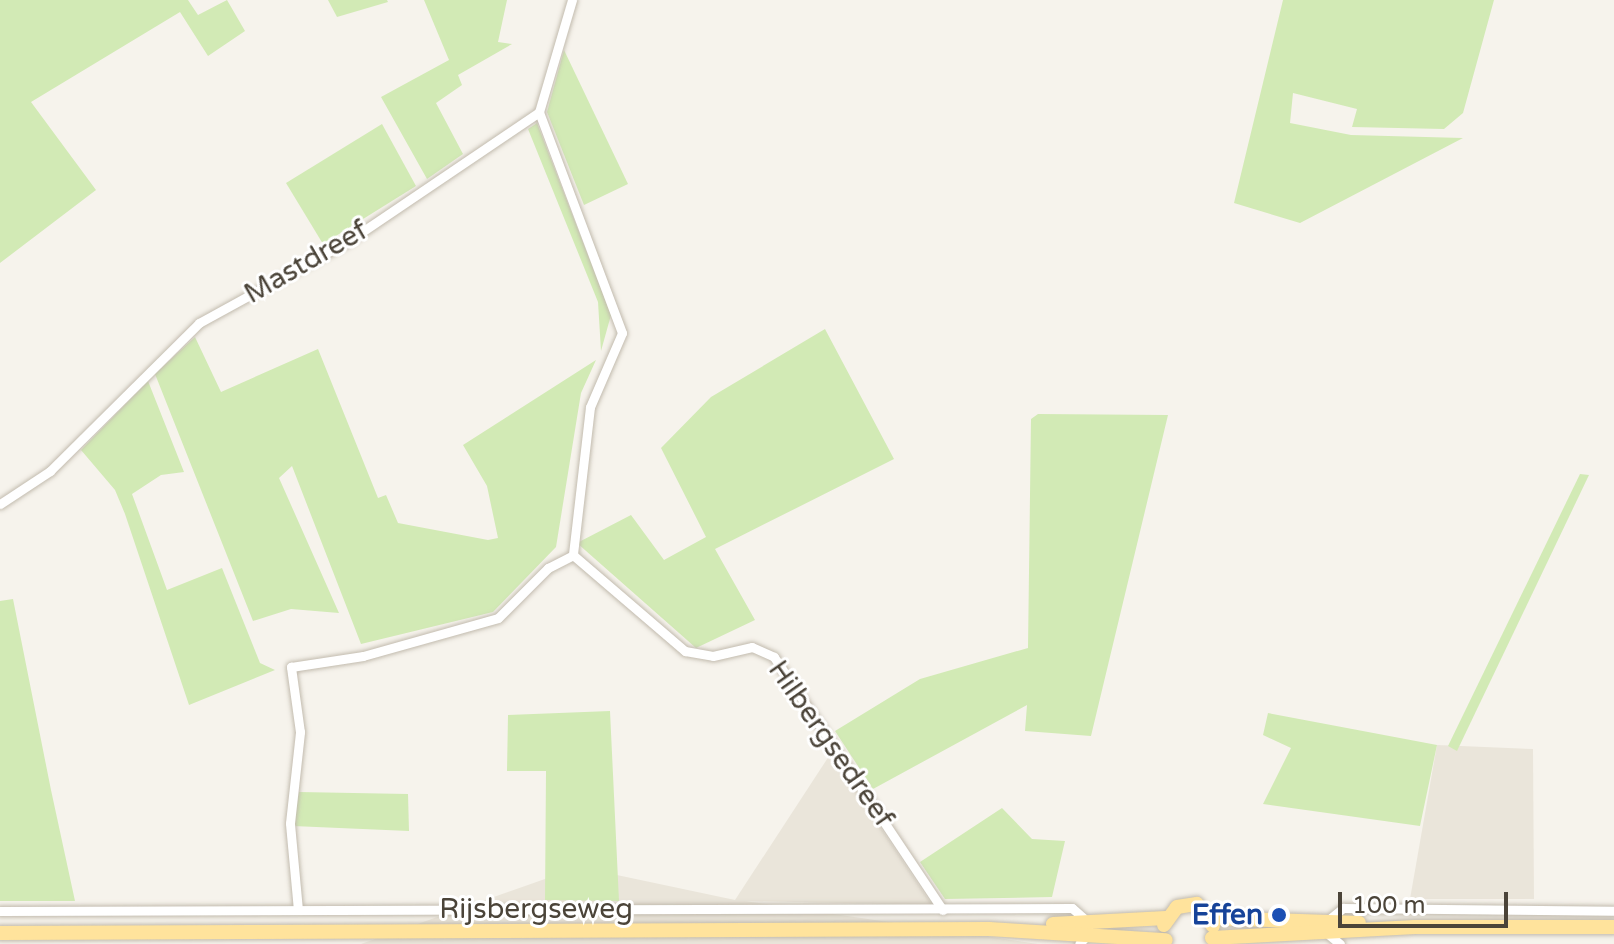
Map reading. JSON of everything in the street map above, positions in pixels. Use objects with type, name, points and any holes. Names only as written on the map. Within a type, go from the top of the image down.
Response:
[{"type":"main road","name":"Rijsbergseweg","points":[[1085,933],[1166,918],[1177,907],[1197,904],[1211,918]]},
{"type":"main road","points":[[1166,918],[1168,942]]},
{"type":"main road","points":[[1327,927],[1210,941],[1211,918],[1327,927],[1614,927]]},
{"type":"main road","name":"Rijsbergseweg","points":[[0,933],[989,929],[1085,933],[1168,942]]},
{"type":"street","points":[[298,910],[290,823],[300,732],[291,667],[363,656],[498,618],[548,568],[573,555],[590,407],[622,333],[539,112],[572,0]]},
{"type":"street","name":"Mastdreef","points":[[0,504],[50,471],[199,323],[350,240],[539,112]]},
{"type":"street","name":"Hilbergsedreef","points":[[573,555],[685,651],[713,656],[752,647],[774,657],[943,910]]},
{"type":"street","name":"Rijsbergseweg","points":[[0,911],[1072,908],[1085,933]]},
{"type":"street","points":[[1340,944],[1327,927],[1343,908],[1614,911]]},
{"type":"shaded area","points":[[1437,745],[1533,749],[1534,899],[1410,899]]},
{"type":"shaded area","points":[[831,753],[932,905],[745,901],[1038,944],[361,944],[579,867],[735,900]]},
{"type":"green space","points":[[0,0],[188,0],[198,15],[227,0],[245,31],[208,56],[180,12],[31,102],[96,190],[0,263]]},
{"type":"green space","points":[[328,0],[387,0],[388,2],[337,17]]},
{"type":"green space","points":[[424,0],[507,0],[498,42],[512,44],[458,75],[462,85],[436,103],[463,154],[427,179],[381,97],[449,60]]},
{"type":"green space","points":[[1283,0],[1494,0],[1463,113],[1444,129],[1352,127],[1357,109],[1293,93],[1290,123],[1351,135],[1463,138],[1300,223],[1234,203]]},
{"type":"green space","points":[[564,50],[628,184],[584,205],[547,112]]},
{"type":"green space","points":[[537,123],[611,315],[601,351],[598,302],[528,129]]},
{"type":"green space","points":[[382,124],[416,186],[323,244],[286,183]]},
{"type":"green space","points":[[825,329],[894,459],[715,549],[755,620],[696,648],[577,543],[631,515],[664,560],[706,537],[661,448],[711,397]]},
{"type":"green space","points":[[195,337],[221,392],[318,349],[378,498],[386,495],[398,523],[488,540],[498,538],[487,486],[463,445],[596,360],[581,393],[556,547],[493,612],[361,644],[292,466],[279,478],[339,613],[291,609],[253,621],[155,374]]},
{"type":"green space","points":[[148,381],[184,472],[161,475],[132,494],[167,590],[222,568],[260,663],[275,670],[189,705],[115,490],[81,450]]},
{"type":"green space","points":[[1038,414],[1168,415],[1091,736],[1025,731],[1027,705],[873,789],[835,731],[920,679],[1028,648],[1031,419]]},
{"type":"green space","points":[[1580,474],[1589,475],[1457,751],[1448,746]]},
{"type":"green space","points":[[13,599],[75,901],[0,901],[0,601]]},
{"type":"green space","points":[[610,711],[619,901],[545,900],[546,771],[507,771],[508,715]]},
{"type":"green space","points":[[1268,713],[1437,745],[1420,826],[1263,804],[1291,748],[1263,735]]},
{"type":"green space","points":[[299,792],[408,794],[409,831],[293,826]]},
{"type":"green space","points":[[1002,808],[1032,839],[1065,841],[1052,897],[945,899],[920,862]]},
{"type":"place","name":"Effen","points":[[1279,915]]}]
